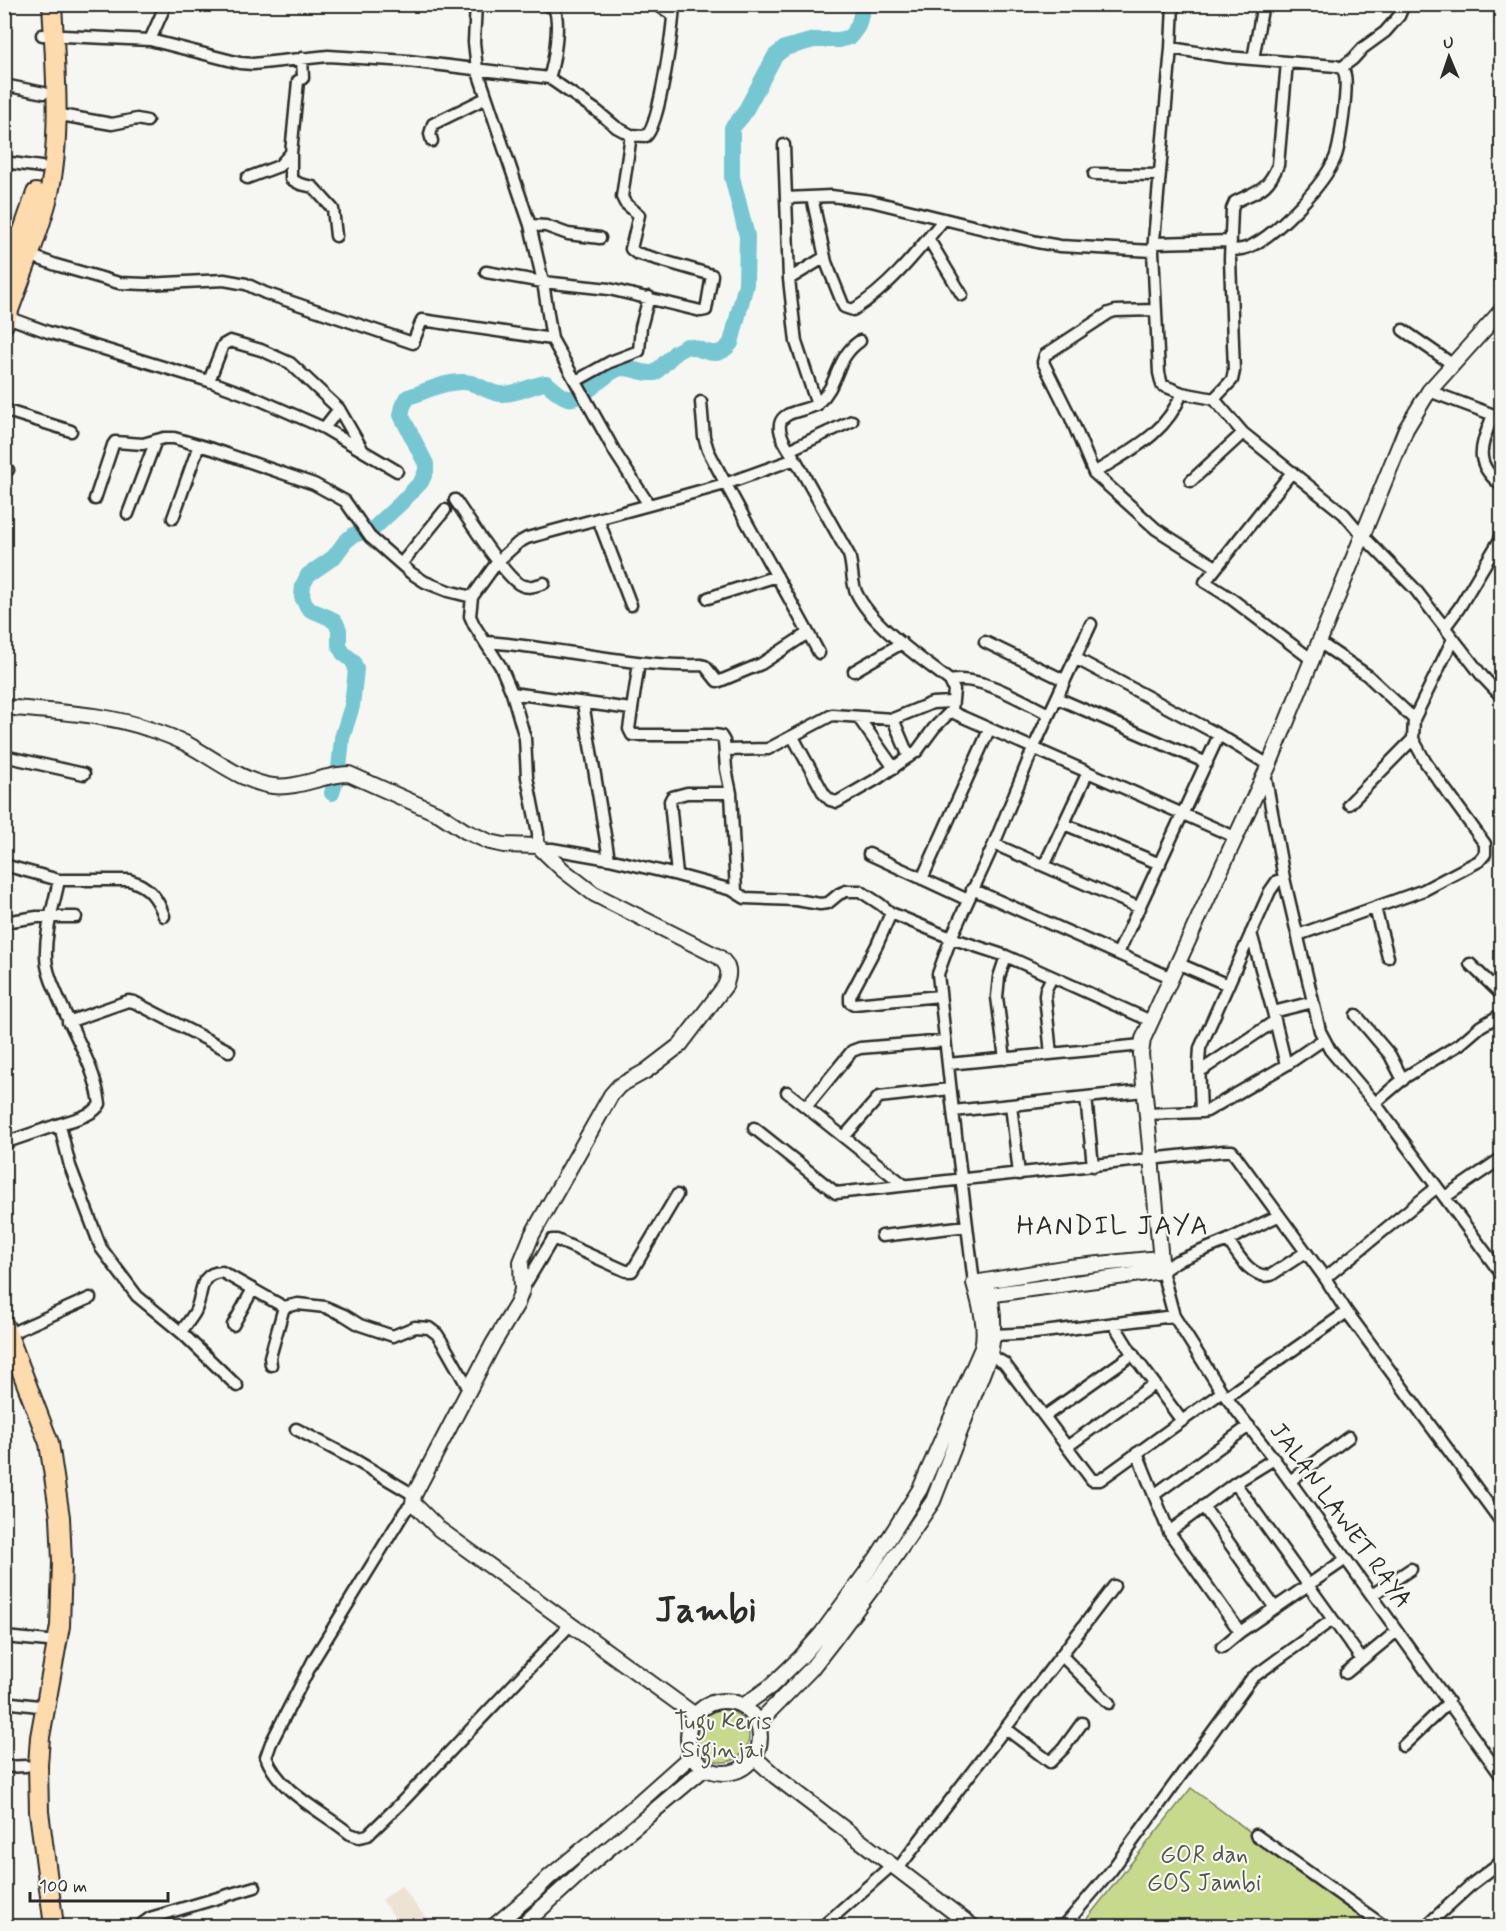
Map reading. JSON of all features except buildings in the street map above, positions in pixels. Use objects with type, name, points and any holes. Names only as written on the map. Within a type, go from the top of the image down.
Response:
[{"type":"highway","points":[[5,319],[49,193],[53,168],[55,114],[48,35],[41,4]]},
{"type":"highway","points":[[4,285],[13,233],[38,186],[52,4]]},
{"type":"highway","points":[[8,1348],[43,1424],[53,1464],[60,1517],[62,1562],[41,1706],[38,1765],[39,1812],[54,1926]]},
{"type":"highway","points":[[41,1706],[29,1734],[26,1766],[29,1811],[44,1926]]},
{"type":"street","points":[[150,40],[166,4]]},
{"type":"street","points":[[476,4],[474,42],[477,69],[531,225],[552,339],[616,454],[649,505]]},
{"type":"street","points":[[544,4],[554,8],[557,16],[553,65],[549,78]]},
{"type":"street","points":[[48,35],[150,40],[240,63],[253,64],[328,56],[408,61],[549,78],[616,127],[632,135],[646,136],[653,125],[674,10],[657,4]]},
{"type":"street","points":[[1173,4],[1154,247],[1159,373],[1162,385],[1170,390],[1214,399],[1243,433],[1344,514],[1415,589],[1502,697]]},
{"type":"street","points":[[1253,59],[1263,4]]},
{"type":"street","points":[[1171,48],[1341,68],[1385,32],[1399,16],[1404,4]]},
{"type":"street","points":[[302,58],[303,78],[298,81],[291,178],[300,184],[313,187],[333,209],[336,236]]},
{"type":"street","points":[[1214,399],[1232,380],[1234,372],[1232,209],[1235,202],[1262,189],[1272,180],[1278,165],[1287,62]]},
{"type":"street","points":[[786,198],[831,196],[871,201],[1060,246],[1231,245],[1241,250],[1252,246],[1284,222],[1318,183],[1336,157],[1347,92],[1345,73],[1341,68]]},
{"type":"street","points":[[4,85],[44,93]]},
{"type":"street","points":[[432,141],[430,134],[433,124],[486,98]]},
{"type":"street","points":[[55,114],[112,124],[137,119],[147,121]]},
{"type":"street","points":[[486,272],[543,282],[609,289],[706,310],[712,278],[710,274],[631,249],[639,215],[625,203],[622,197],[632,135]]},
{"type":"street","points":[[784,145],[789,279],[796,342],[817,405]]},
{"type":"street","points":[[247,178],[279,166],[291,153]]},
{"type":"street","points":[[4,162],[41,167]]},
{"type":"street","points":[[1094,174],[1159,175]]},
{"type":"street","points":[[812,197],[825,257],[844,307],[853,310],[880,291],[944,219]]},
{"type":"street","points":[[531,225],[546,226],[568,234],[600,238]]},
{"type":"street","points":[[928,238],[962,295]]},
{"type":"street","points":[[28,255],[125,284],[224,280],[246,284],[265,293],[413,343],[422,320],[552,339]]},
{"type":"street","points":[[789,279],[825,257]]},
{"type":"street","points":[[577,383],[610,362],[639,351],[641,327],[648,297]]},
{"type":"street","points":[[1156,310],[1109,313],[1043,358],[1094,473],[1156,529],[1216,567]]},
{"type":"street","points":[[1161,1264],[1144,1091],[1142,1045],[1170,976],[1267,769],[1406,429],[1429,391],[1502,310]]},
{"type":"street","points":[[5,319],[209,381],[258,399],[324,428],[398,471]]},
{"type":"street","points":[[1403,330],[1452,364]]},
{"type":"street","points":[[209,381],[223,345],[230,340],[290,363],[339,409],[363,450]]},
{"type":"street","points":[[793,737],[824,794],[837,802],[909,757],[921,746],[952,706],[954,690],[950,681],[902,643],[870,614],[861,602],[855,589],[849,555],[792,454],[780,428],[786,416],[817,405],[824,397],[843,357],[860,341]]},
{"type":"street","points":[[1429,391],[1497,417],[1482,443],[1482,457],[1484,468],[1489,476],[1502,486]]},
{"type":"street","points":[[1094,473],[1154,435],[1169,420],[1182,393]]},
{"type":"street","points":[[701,402],[704,437],[724,484],[819,653]]},
{"type":"street","points":[[324,428],[339,409]]},
{"type":"street","points":[[4,410],[71,431]]},
{"type":"street","points":[[522,1290],[521,1262],[532,1235],[610,1095],[680,1045],[725,986],[729,977],[726,963],[719,957],[594,894],[563,870],[540,847],[527,777],[525,738],[512,693],[501,667],[472,621],[470,609],[472,597],[498,561],[527,538],[724,484],[792,454],[852,422]]},
{"type":"street","points":[[1191,481],[1243,433]]},
{"type":"street","points":[[95,499],[116,442],[143,444],[169,437],[314,483],[332,492],[345,501],[370,537],[401,564],[425,582],[472,597]]},
{"type":"street","points":[[128,514],[156,440]]},
{"type":"street","points":[[174,518],[199,445]]},
{"type":"street","points":[[1292,472],[1206,582],[1311,658]]},
{"type":"street","points":[[455,500],[498,561],[522,586],[529,587],[544,583]]},
{"type":"street","points":[[401,564],[445,510]]},
{"type":"street","points":[[598,519],[631,605]]},
{"type":"street","points":[[1445,627],[1502,536]]},
{"type":"street","points":[[708,597],[777,576]]},
{"type":"street","points":[[743,1706],[771,1686],[800,1658],[822,1633],[876,1559],[920,1489],[975,1378],[993,1335],[977,1277],[968,1226],[938,974],[951,938],[994,844],[1033,749],[1091,624]]},
{"type":"street","points":[[486,642],[639,663],[701,665],[705,666],[717,681],[720,681],[761,664],[808,633]]},
{"type":"street","points":[[1298,934],[1424,890],[1479,861],[1485,854],[1485,844],[1426,763],[1413,739],[1414,718],[1453,639]]},
{"type":"street","points":[[985,642],[1064,680]]},
{"type":"street","points":[[1319,642],[1367,675],[1414,718]]},
{"type":"street","points":[[854,671],[902,643]]},
{"type":"street","points":[[1074,658],[1219,735],[1267,769],[1284,878],[1320,1031],[1330,1050],[1375,1103],[1502,1275]]},
{"type":"street","points":[[639,663],[629,729],[632,735],[714,735],[721,736],[724,741],[731,793],[736,892]]},
{"type":"street","points":[[950,681],[961,679],[986,685],[1049,714]]},
{"type":"street","points":[[512,693],[631,709]]},
{"type":"street","points":[[1057,698],[1207,763]]},
{"type":"street","points":[[583,703],[609,859]]},
{"type":"street","points":[[725,750],[768,750],[832,715],[893,719],[932,703],[952,706]]},
{"type":"street","points":[[952,706],[956,714],[989,730],[1235,837]]},
{"type":"street","points":[[4,707],[117,720],[147,728],[188,744],[248,779],[275,786],[335,774],[350,774],[431,810],[465,831],[490,842],[540,847],[609,859],[677,875],[736,892],[745,898],[796,900],[820,904],[828,903],[839,894],[851,890],[860,891],[891,913],[951,938],[1006,956],[1151,1021]]},
{"type":"street","points":[[858,717],[894,768]]},
{"type":"street","points":[[893,719],[909,757]]},
{"type":"street","points":[[921,879],[989,730]]},
{"type":"street","points":[[1118,953],[1219,735]]},
{"type":"street","points":[[1350,804],[1413,739]]},
{"type":"street","points":[[4,756],[84,774]]},
{"type":"street","points":[[1044,866],[1088,772]]},
{"type":"street","points":[[677,875],[670,801],[672,796],[687,793],[731,793]]},
{"type":"street","points":[[1064,824],[1160,864]]},
{"type":"street","points":[[994,844],[1140,908]]},
{"type":"street","points":[[869,854],[921,879],[970,894],[1170,976]]},
{"type":"street","points":[[4,865],[59,879],[129,880],[139,883],[150,890],[158,900],[164,916]]},
{"type":"street","points":[[1201,1112],[1200,1048],[1270,891],[1277,881],[1284,878]]},
{"type":"street","points":[[4,1143],[85,1115],[98,1108],[100,1104],[84,1053],[68,1022],[53,984],[46,958],[47,932],[59,879]]},
{"type":"street","points":[[1375,908],[1388,957]]},
{"type":"street","points":[[891,913],[850,996],[850,1002],[854,1004],[940,996]]},
{"type":"street","points":[[4,922],[37,917],[76,917]]},
{"type":"street","points":[[1251,933],[1286,1065]]},
{"type":"street","points":[[1005,1059],[998,997],[999,977],[1006,956]]},
{"type":"street","points":[[1177,963],[1228,985]]},
{"type":"street","points":[[1470,964],[1502,995]]},
{"type":"street","points":[[1050,1054],[1045,996],[1052,977]]},
{"type":"street","points":[[68,1022],[128,1001],[134,1002],[229,1051]]},
{"type":"street","points":[[1199,1072],[1274,1016],[1313,1002]]},
{"type":"street","points":[[1375,1103],[1403,1080],[1502,1014]]},
{"type":"street","points":[[1356,1015],[1390,1055],[1403,1080]]},
{"type":"street","points":[[1146,1114],[1207,1111],[1286,1065],[1324,1039]]},
{"type":"street","points":[[806,1107],[852,1051],[860,1048],[945,1041]]},
{"type":"street","points":[[948,1064],[1142,1045]]},
{"type":"street","points":[[844,1137],[879,1097],[950,1089]]},
{"type":"street","points":[[953,1111],[1144,1091]]},
{"type":"street","points":[[787,1092],[904,1185]]},
{"type":"street","points":[[1086,1097],[1094,1166]]},
{"type":"street","points":[[1011,1105],[1018,1173]]},
{"type":"street","points":[[54,1126],[61,1130],[70,1166],[100,1248],[137,1296],[181,1332],[237,1386]]},
{"type":"street","points":[[754,1128],[836,1192],[1232,1151],[1502,1524]]},
{"type":"street","points":[[1445,1197],[1502,1158]]},
{"type":"street","points":[[1325,1278],[1436,1188]]},
{"type":"street","points":[[570,1625],[368,1835],[359,1837],[350,1834],[283,1785],[271,1770],[266,1757],[271,1743],[314,1659],[414,1499],[469,1389],[517,1304],[522,1290],[552,1240],[557,1240],[626,1271],[632,1271],[677,1195]]},
{"type":"street","points":[[984,1296],[1071,1283],[1177,1261],[1278,1216]]},
{"type":"street","points":[[882,1236],[968,1226]]},
{"type":"street","points":[[1228,1240],[1252,1270],[1264,1276],[1271,1275],[1306,1252]]},
{"type":"street","points":[[977,1277],[1069,1267],[1161,1264]]},
{"type":"street","name":"JALAN LAWET RAYA","points":[[1161,1264],[1174,1316],[1224,1394],[1290,1481],[1502,1777]]},
{"type":"street","points":[[1069,1267],[1071,1283]]},
{"type":"street","points":[[181,1332],[195,1312],[207,1276],[213,1272],[222,1272],[284,1307],[298,1304],[325,1307],[360,1325],[393,1336],[415,1327],[429,1328],[437,1334],[469,1389]]},
{"type":"street","points":[[233,1325],[253,1289]]},
{"type":"street","points":[[984,1296],[985,1354]]},
{"type":"street","points":[[8,1348],[90,1298]]},
{"type":"street","points":[[271,1365],[270,1357],[284,1307]]},
{"type":"street","points":[[985,1354],[1004,1363],[1092,1480],[1096,1481],[1347,1312]]},
{"type":"street","points":[[993,1335],[1035,1333],[1174,1316]]},
{"type":"street","points":[[1113,1323],[1182,1421]]},
{"type":"street","points":[[1045,1416],[1133,1354]]},
{"type":"street","points":[[758,1723],[811,1669],[888,1567],[933,1501],[975,1378]]},
{"type":"street","points":[[1068,1446],[1154,1383]]},
{"type":"street","points":[[1155,1495],[1249,1426]]},
{"type":"street","points":[[296,1429],[355,1460],[414,1499],[431,1523],[695,1715]]},
{"type":"street","points":[[1290,1481],[1349,1437]]},
{"type":"street","points":[[1137,1453],[1168,1532],[1240,1632]]},
{"type":"street","points":[[1168,1532],[1235,1483],[1274,1459]]},
{"type":"street","points":[[1235,1483],[1362,1660]]},
{"type":"street","points":[[1203,1506],[1275,1608]]},
{"type":"street","points":[[1222,1647],[1240,1632],[1346,1559]]},
{"type":"street","points":[[1372,1595],[1410,1569]]},
{"type":"street","points":[[823,1926],[894,1868],[1062,1656],[1114,1586]]},
{"type":"street","points":[[1065,1926],[1111,1871],[1248,1682],[1332,1620]]},
{"type":"street","points":[[1346,1673],[1397,1630]]},
{"type":"street","points":[[4,1637],[52,1631]]},
{"type":"street","points":[[1062,1656],[1109,1703]]},
{"type":"street","points":[[723,1700],[743,1706],[752,1713],[758,1723],[759,1746],[754,1757],[737,1771],[715,1772],[705,1768],[692,1755],[688,1743],[690,1723],[695,1715],[702,1707],[712,1702],[723,1700]]},
{"type":"street","points":[[4,1702],[41,1706]]},
{"type":"street","points":[[1402,1746],[1449,1702]]},
{"type":"street","points":[[1005,1728],[1050,1762],[1063,1749],[1082,1723]]},
{"type":"street","points":[[494,1926],[692,1755]]},
{"type":"street","points":[[754,1757],[775,1776],[972,1926]]},
{"type":"street","points":[[4,1767],[26,1766]]},
{"type":"street","points":[[522,1926],[588,1866],[705,1768]]},
{"type":"street","points":[[1256,1835],[1384,1926]]},
{"type":"street","points":[[1426,1926],[1472,1884],[1502,1861]]},
{"type":"street","points":[[139,1926],[150,1918],[255,1887]]},
{"type":"shaded area","points":[[401,1886],[432,1926],[401,1926],[382,1900]]},
{"type":"green space","name":"Tugu Keris Siginjai","points":[[718,1710],[728,1710],[742,1717],[749,1736],[742,1755],[728,1762],[718,1762],[708,1758],[701,1751],[697,1741],[697,1731],[701,1721],[708,1714]]},
{"type":"green space","name":"GOR dan GOS Jambi","points":[[1191,1788],[1377,1926],[1081,1926]]},
{"type":"waterway","points":[[332,793],[339,769],[342,738],[352,706],[356,669],[353,661],[343,653],[339,645],[339,630],[336,623],[306,605],[302,597],[303,585],[308,575],[334,557],[353,535],[373,529],[421,482],[426,471],[426,464],[401,415],[408,397],[447,384],[463,382],[501,394],[546,383],[562,396],[571,398],[586,392],[609,374],[622,368],[655,373],[676,352],[687,346],[710,353],[726,349],[731,343],[746,284],[747,236],[732,177],[732,128],[743,115],[775,56],[785,48],[814,40],[839,40],[850,37],[858,26],[864,4]]},
{"type":"district","name":"HANDIL JAYA","points":[[1113,1226]]},
{"type":"district","name":"Jambi","points":[[706,1611]]}]
